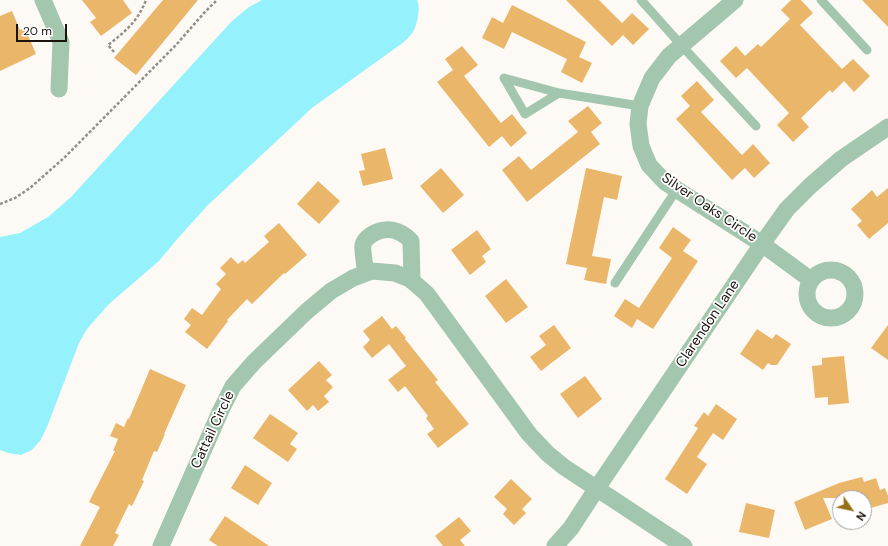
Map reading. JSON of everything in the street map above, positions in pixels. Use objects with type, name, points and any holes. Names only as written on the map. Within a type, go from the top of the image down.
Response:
[{"type":"street","points":[[43,0],[61,42],[59,89]]},
{"type":"street","name":"Silver Oaks Circle","points":[[735,0],[669,56],[652,78],[640,106],[638,124],[641,146],[649,165],[665,182],[762,244],[811,280]]},
{"type":"street","name":"Clarendon Lane","points":[[555,546],[571,528],[787,209],[810,186],[841,159],[888,127]]},
{"type":"street","points":[[366,273],[363,245],[366,239],[381,230],[392,230],[407,236],[411,241],[412,281]]},
{"type":"street","name":"Cattail Circle","points":[[161,546],[221,410],[234,386],[254,362],[330,291],[353,278],[372,271],[395,273],[410,279],[427,294],[529,434],[548,454],[684,546]]},
{"type":"lane","points":[[641,0],[756,126]]},
{"type":"lane","points":[[821,0],[867,50]]},
{"type":"lane","points":[[559,93],[525,114],[504,78],[559,93],[640,106]]},
{"type":"lane","points":[[615,283],[677,189]]},
{"type":"path","points":[[114,52],[108,45],[127,30],[136,20],[143,10],[146,0]]},
{"type":"path","points":[[0,204],[15,198],[30,188],[65,158],[176,45],[217,0]]},
{"type":"water","points":[[262,0],[417,0],[419,12],[412,33],[404,42],[312,108],[208,205],[159,261],[109,304],[87,329],[79,343],[47,427],[40,441],[32,450],[21,455],[0,450],[0,237],[20,233],[48,217],[71,197],[232,21],[249,7]]},
{"type":"building","points":[[82,0],[123,0],[132,13],[101,36],[90,22],[96,18]]},
{"type":"building","points":[[163,0],[198,0],[136,75],[114,58]]},
{"type":"building","points":[[566,0],[599,0],[622,23],[632,13],[649,29],[633,45],[623,35],[612,46]]},
{"type":"building","points":[[791,0],[801,0],[813,13],[800,25],[842,69],[853,59],[870,76],[854,92],[844,81],[832,93],[830,90],[801,118],[809,127],[793,142],[777,125],[789,113],[747,68],[736,78],[720,61],[736,46],[745,56],[758,44],[761,47],[790,19],[781,10]]},
{"type":"building","points":[[862,0],[888,0],[888,27]]},
{"type":"building","points":[[512,5],[586,42],[579,57],[592,63],[582,83],[561,72],[567,59],[512,32],[504,49],[482,38],[492,17],[503,23]]},
{"type":"building","points":[[12,11],[20,30],[25,28],[36,54],[0,71],[0,16]]},
{"type":"building","points":[[462,46],[478,65],[464,76],[501,123],[512,114],[527,133],[511,147],[502,136],[489,147],[437,82],[453,70],[445,59]]},
{"type":"building","points":[[697,81],[714,100],[701,112],[742,155],[753,144],[770,163],[754,178],[745,168],[732,180],[676,119],[690,106],[681,96]]},
{"type":"building","points":[[588,106],[602,123],[591,132],[600,144],[527,202],[502,170],[519,156],[531,170],[578,132],[568,121]]},
{"type":"building","points":[[385,148],[393,179],[363,186],[359,171],[365,170],[361,154]]},
{"type":"building","points":[[441,168],[464,195],[443,213],[420,186]]},
{"type":"building","points":[[586,168],[622,176],[617,200],[604,197],[592,256],[611,259],[606,284],[584,280],[587,268],[566,264]]},
{"type":"building","points":[[318,181],[340,201],[319,224],[297,204]]},
{"type":"building","points":[[888,188],[888,223],[869,239],[857,225],[862,221],[851,209],[872,190],[877,197]]},
{"type":"building","points":[[279,223],[307,255],[285,274],[284,273],[252,304],[247,299],[227,320],[228,321],[207,349],[185,332],[191,325],[184,319],[192,308],[202,315],[221,289],[216,284],[226,274],[220,268],[231,257],[238,264],[243,260],[245,263],[269,242],[264,236]]},
{"type":"building","points":[[673,227],[691,240],[683,251],[698,261],[653,329],[637,319],[632,328],[614,316],[625,299],[639,308],[672,258],[659,248]]},
{"type":"building","points":[[477,230],[491,249],[482,256],[486,262],[470,275],[451,250]]},
{"type":"building","points":[[506,279],[528,307],[506,323],[485,296]]},
{"type":"building","points":[[382,316],[392,329],[396,326],[406,338],[405,339],[438,380],[435,382],[469,424],[438,448],[427,434],[434,429],[426,418],[428,416],[405,386],[398,392],[388,380],[406,366],[389,344],[372,358],[363,347],[370,340],[363,331]]},
{"type":"building","points":[[554,325],[571,348],[541,371],[530,357],[546,345],[539,336]]},
{"type":"building","points":[[888,325],[888,360],[871,348]]},
{"type":"building","points":[[757,329],[772,339],[776,334],[791,344],[777,365],[771,365],[768,363],[763,370],[740,354]]},
{"type":"building","points":[[844,356],[849,403],[828,405],[828,397],[815,398],[812,366],[822,365],[822,358]]},
{"type":"building","points":[[319,361],[332,375],[326,380],[333,387],[324,396],[329,402],[318,411],[313,405],[307,411],[288,390]]},
{"type":"building","points":[[150,369],[186,385],[157,452],[154,451],[142,480],[144,481],[132,506],[129,504],[115,533],[119,535],[113,546],[80,546],[100,507],[89,502],[115,451],[113,451],[118,439],[110,436],[116,423],[124,427],[128,418],[129,419]]},
{"type":"building","points":[[585,376],[602,399],[578,418],[560,394]]},
{"type":"building","points":[[716,404],[737,419],[723,440],[713,433],[697,457],[707,464],[687,494],[665,479],[698,428],[694,426],[704,412],[708,416]]},
{"type":"building","points":[[270,414],[298,433],[290,444],[297,449],[288,462],[253,438]]},
{"type":"building","points":[[245,465],[272,483],[258,505],[231,488]]},
{"type":"building","points":[[862,477],[864,482],[876,478],[880,490],[885,488],[888,496],[888,503],[872,508],[872,490],[832,490],[832,498],[823,498],[832,519],[805,530],[794,502],[839,483]]},
{"type":"building","points":[[511,479],[532,499],[522,509],[526,513],[514,525],[503,514],[507,509],[494,497]]},
{"type":"building","points":[[746,503],[775,510],[769,538],[739,532]]},
{"type":"building","points":[[225,516],[269,546],[218,546],[209,540]]},
{"type":"building","points":[[459,517],[471,531],[460,540],[465,546],[443,546],[435,536]]}]
